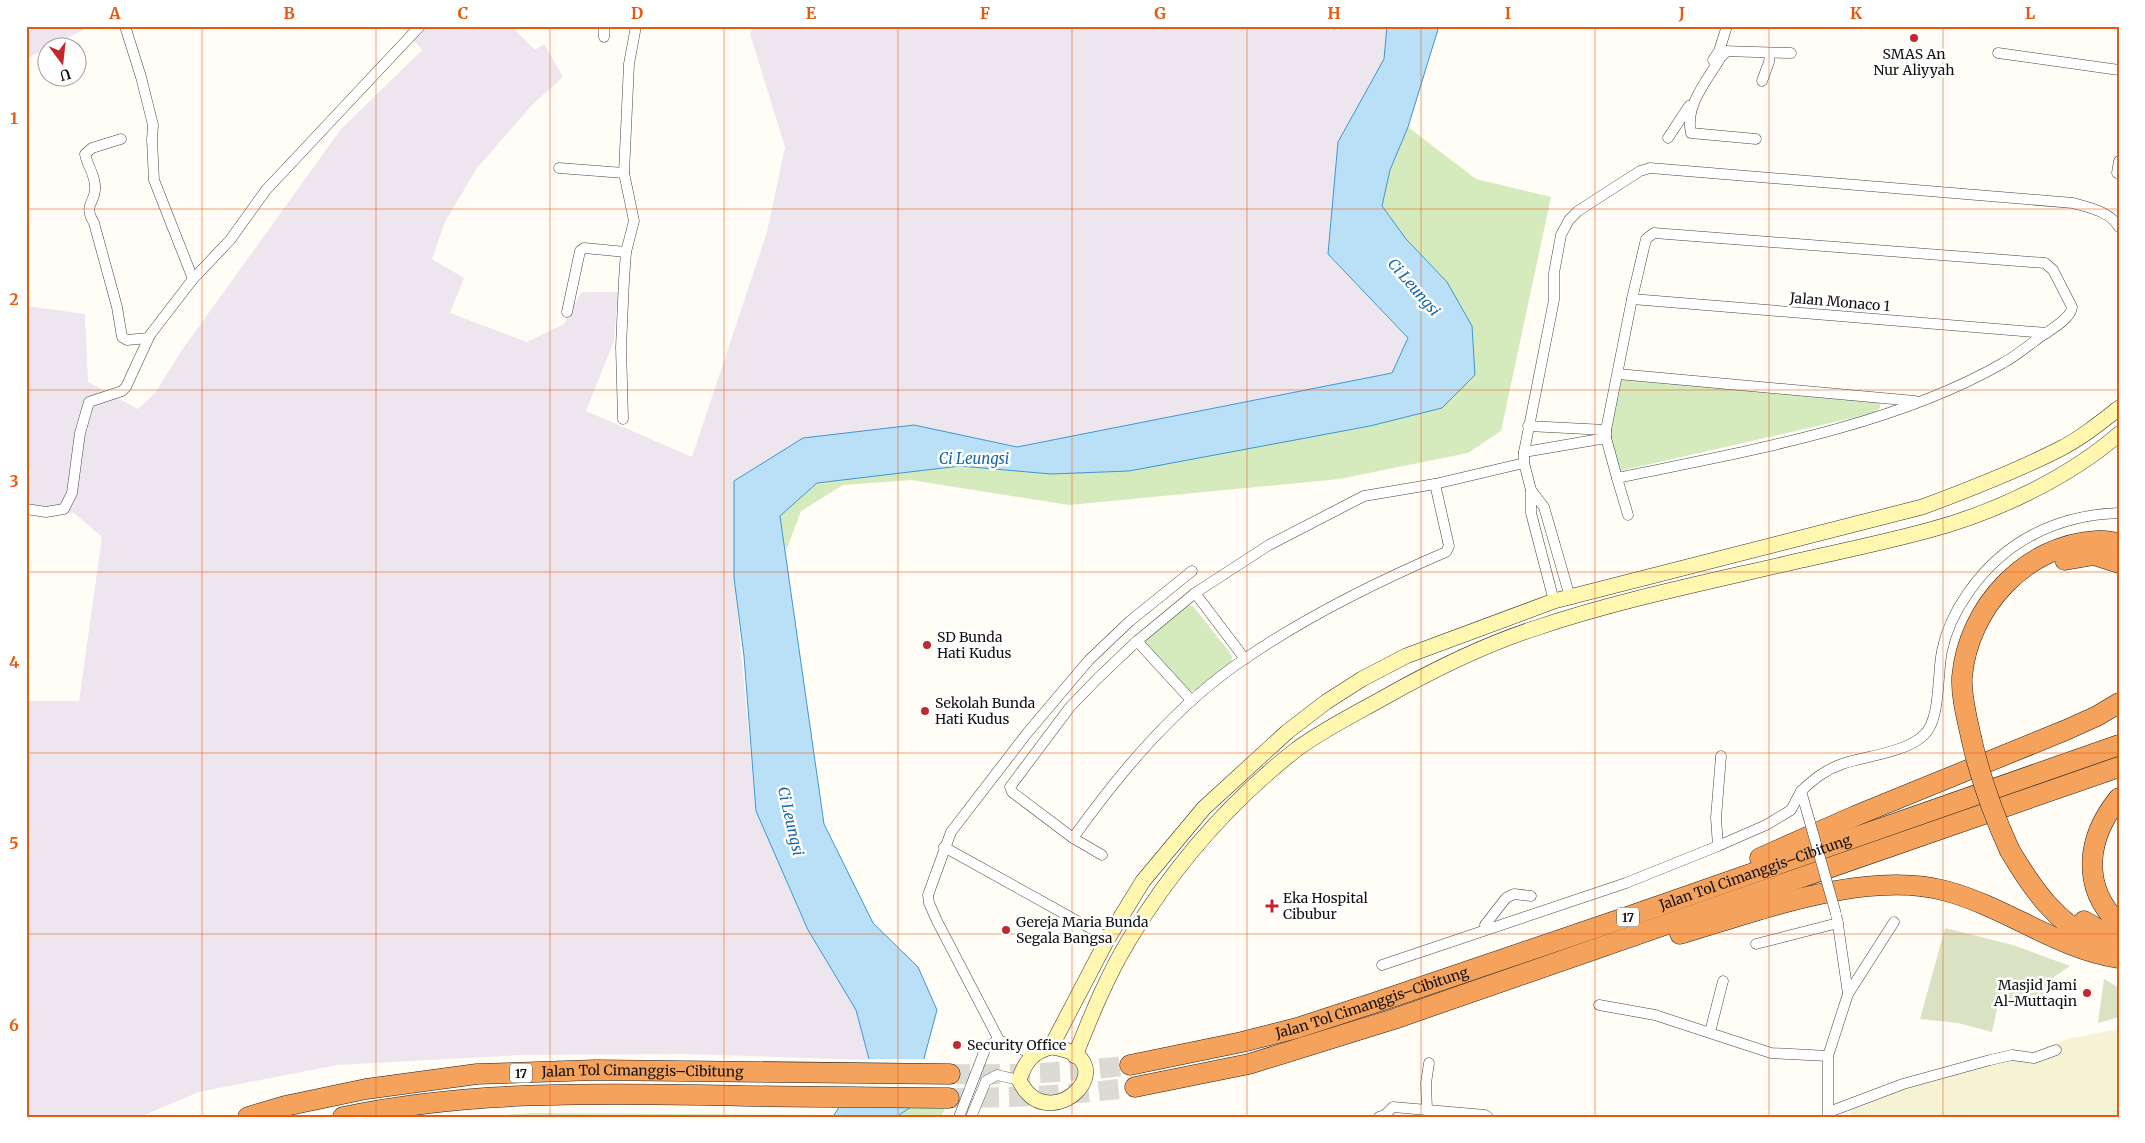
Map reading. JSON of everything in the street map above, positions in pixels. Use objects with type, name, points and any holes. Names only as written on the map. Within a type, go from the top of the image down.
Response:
[{"type":"highway","points":[[2119,543],[2097,540],[2068,545],[2041,557],[2020,570],[1997,591],[1978,620],[1968,648],[1962,678],[1964,706],[2004,809],[2031,887],[2055,914],[2079,934],[2119,956]]},
{"type":"highway","points":[[1975,735],[1974,679],[1978,652],[1986,628],[2001,604],[2024,581],[2045,568],[2068,558],[2094,555],[2119,563]]},
{"type":"highway","points":[[1633,915],[1855,816],[2066,730],[2097,716],[2119,702]]},
{"type":"highway","name":"Jalan Tol Cimanggis–Cibitung","points":[[1130,1065],[1242,1042],[1297,1028],[1633,915],[2119,745]]},
{"type":"highway","name":"Jalan Tol Cimanggis–Cibitung","points":[[1135,1087],[1249,1064],[1481,990],[2119,767]]},
{"type":"highway","points":[[2119,798],[2107,813],[2097,835],[2093,848],[2092,872],[2098,896],[2110,915],[2119,924]]},
{"type":"highway","points":[[2016,848],[2064,905],[2086,923],[2119,941]]},
{"type":"highway","points":[[1481,990],[1824,893],[1858,887],[1887,885],[1915,886],[1946,891],[1979,903],[2101,955],[2119,956]]},
{"type":"highway","name":"Jalan Tol Cimanggis–Cibitung","points":[[248,1117],[285,1106],[366,1088],[477,1074],[596,1070],[950,1074]]},
{"type":"highway","name":"Jalan Tol Cimanggis–Cibitung","points":[[343,1117],[371,1111],[479,1097],[597,1093],[950,1098]]},
{"type":"street","points":[[125,26],[141,77],[153,126],[154,180],[193,279]]},
{"type":"street","points":[[26,510],[56,512],[66,505],[72,493],[80,433],[90,402],[122,391],[126,387],[148,338],[193,279],[220,253],[279,175],[420,26]]},
{"type":"street","points":[[604,26],[604,37]]},
{"type":"street","points":[[623,419],[621,347],[626,252],[634,221],[624,173],[629,64],[636,26]]},
{"type":"street","points":[[1727,26],[1721,57],[1690,113],[1688,125],[1691,134],[1756,139]]},
{"type":"street","points":[[1723,51],[1791,53]]},
{"type":"street","points":[[1668,138],[1723,51]]},
{"type":"street","points":[[1762,81],[1769,62],[1770,53]]},
{"type":"street","points":[[1998,53],[2119,70]]},
{"type":"street","points":[[120,138],[92,148],[85,154],[95,184],[94,196],[88,206],[89,215],[94,222],[117,307],[122,336],[127,340],[148,338]]},
{"type":"street","points":[[2117,173],[2119,161]]},
{"type":"street","points":[[559,168],[624,173]]},
{"type":"street","points":[[1554,601],[1531,512],[1531,490],[1524,463],[1524,452],[1554,300],[1554,273],[1561,235],[1569,220],[1578,211],[1640,172],[1650,168],[2074,203],[2100,210],[2119,227]]},
{"type":"street","points":[[1617,478],[1804,437],[1919,402],[1961,385],[2004,363],[2069,315],[2072,307],[2053,270],[2045,263],[1654,234],[1646,239],[1632,299],[1606,434],[1617,478],[1628,515]]},
{"type":"street","points":[[567,312],[582,249],[626,252]]},
{"type":"street","name":"Jalan Monaco 1","points":[[1632,299],[2047,333]]},
{"type":"street","points":[[1618,374],[1919,402]]},
{"type":"street","points":[[1051,1047],[1108,938],[1143,881],[1204,808],[1287,732],[1326,702],[1362,680],[1406,656],[1554,601],[1922,507],[1978,486],[2059,450],[2119,408]]},
{"type":"street","points":[[1528,426],[1606,434]]},
{"type":"street","points":[[1524,452],[1606,434]]},
{"type":"street","points":[[1075,1056],[1100,994],[1128,941],[1174,872],[1209,831],[1248,791],[1298,748],[1335,724],[1483,648],[1535,628],[1621,603],[1928,531],[1987,511],[2058,476],[2119,434]]},
{"type":"street","points":[[1102,855],[1073,838],[1012,792],[1010,787],[1070,707],[1137,641],[1195,593],[1269,545],[1364,496],[1435,484],[1524,463]]},
{"type":"street","points":[[1073,838],[1120,776],[1157,736],[1192,701],[1244,659],[1370,585],[1446,552],[1449,546],[1435,484]]},
{"type":"street","points":[[1531,490],[1544,507],[1570,597]]},
{"type":"street","points":[[1922,507],[1941,505],[1948,508],[1948,516],[1945,522],[1928,531]]},
{"type":"street","points":[[1382,965],[1484,924],[1508,924],[1626,883],[1718,846],[1766,825],[1791,810],[1801,791],[1818,774],[1841,764],[1912,743],[1924,735],[1932,724],[1942,650],[1950,626],[1960,605],[1973,585],[1990,565],[2005,551],[2032,534],[2053,524],[2095,514],[2119,513]]},
{"type":"street","points":[[1539,546],[1554,541]]},
{"type":"street","points":[[1033,1054],[999,1040],[929,903],[929,887],[951,832],[1028,732],[1089,660],[1144,609],[1192,571]]},
{"type":"street","points":[[1195,593],[1244,659]]},
{"type":"street","points":[[1137,641],[1192,701]]},
{"type":"street","points":[[1392,664],[1391,679],[1398,685],[1406,686]]},
{"type":"street","points":[[1362,680],[1374,686],[1379,701]]},
{"type":"street","points":[[1718,846],[1716,818],[1721,756]]},
{"type":"street","points":[[1801,791],[1837,919],[1848,994]]},
{"type":"street","points":[[944,847],[1108,938]]},
{"type":"street","points":[[1484,924],[1506,898],[1514,894],[1531,896]]},
{"type":"street","points":[[1756,944],[1837,919]]},
{"type":"street","points":[[1894,922],[1848,994],[1828,1056],[1828,1114],[1903,1084],[1990,1060],[2014,1055],[2034,1058],[2056,1050]]},
{"type":"street","points":[[1710,1032],[1723,981]]},
{"type":"street","points":[[1599,1005],[1655,1014],[1670,1021],[1710,1032],[1771,1053],[1828,1056]]},
{"type":"street","points":[[959,1117],[986,1047],[999,1040]]},
{"type":"street","points":[[1051,1047],[1064,1049],[1075,1056],[1085,1071],[1084,1089],[1075,1104],[1057,1114],[1033,1108],[1025,1095],[1020,1080],[1026,1062],[1033,1054],[1051,1047]]},
{"type":"street","points":[[1427,1110],[1426,1082],[1429,1063]]},
{"type":"street","points":[[971,1117],[986,1081],[997,1076],[1020,1080]]},
{"type":"street","points":[[1379,1117],[1386,1114],[1393,1107],[1485,1115],[1488,1117]]},
{"type":"shaded area","points":[[26,26],[89,26],[67,38],[38,38],[38,53],[26,59]]},
{"type":"shaded area","points":[[387,26],[517,26],[515,30],[535,50],[544,44],[563,77],[533,104],[477,168],[445,222],[432,259],[464,278],[450,313],[527,342],[564,324],[581,292],[618,292],[614,341],[586,411],[692,457],[767,232],[785,147],[750,34],[753,26],[1387,26],[1384,59],[1338,142],[1328,254],[1408,339],[1392,373],[1017,447],[914,425],[734,481],[734,578],[756,811],[808,930],[856,1010],[869,1060],[683,1054],[522,1055],[337,1065],[199,1092],[140,1117],[26,1117],[26,701],[79,701],[102,537],[74,513],[26,515],[26,306],[85,314],[88,382],[138,409],[155,393],[182,350],[341,129],[422,50],[405,30]]},
{"type":"shaded area","points":[[2119,1029],[2119,1117],[1852,1117],[1847,1105],[1993,1058],[2032,1053],[2067,1039]]},
{"type":"green space","points":[[1408,127],[1476,179],[1551,197],[1501,431],[1468,453],[1339,479],[1069,505],[911,480],[843,485],[801,511],[786,551],[780,516],[817,483],[960,466],[1287,441],[1370,426],[1442,408],[1447,282],[1406,239],[1382,206],[1390,170]]},
{"type":"green space","points":[[1620,378],[1877,398],[1880,408],[1874,413],[1620,471],[1608,441]]},
{"type":"green space","points":[[1186,605],[1193,606],[1232,657],[1231,664],[1215,678],[1203,687],[1191,691],[1185,690],[1147,648],[1145,641],[1147,635]]},
{"type":"green space","points":[[1945,928],[2013,945],[2070,966],[2054,977],[2046,1004],[1999,1000],[1992,1032],[1958,1023],[1920,1019]]},
{"type":"green space","points":[[2104,979],[2119,988],[2119,1017],[2098,1023]]},
{"type":"green space","points":[[911,1107],[945,1108],[941,1117],[896,1117]]},
{"type":"green space","points":[[533,1113],[834,1115],[830,1117],[477,1117]]},
{"type":"water","name":"Ci Leungsi","points":[[1387,26],[1439,26],[1408,127],[1390,170],[1382,206],[1406,239],[1447,282],[1472,326],[1475,375],[1442,408],[1370,426],[1129,471],[1051,474],[960,466],[817,483],[780,516],[824,824],[873,923],[918,967],[937,1010],[911,1107],[896,1117],[830,1117],[834,1115],[869,1059],[856,1010],[808,930],[756,811],[744,656],[734,578],[734,481],[803,438],[914,425],[1017,447],[1392,373],[1408,338],[1328,254],[1338,142],[1384,59]]},
{"type":"pier","points":[[866,1059],[926,1059],[913,1108],[835,1108]]},
{"type":"tunnel","points":[[950,1074],[1040,1073],[1130,1065]]},
{"type":"tunnel","points":[[949,1098],[1042,1096],[1135,1087]]},
{"type":"place","name":"SMAS An Nur Aliyyah","points":[[1914,38]]},
{"type":"place","name":"SD Bunda Hati Kudus","points":[[927,645]]},
{"type":"place","name":"Sekolah Bunda Hati Kudus","points":[[925,711]]},
{"type":"place","name":"Eka Hospital Cibubur","points":[[1272,906]]},
{"type":"place","name":"Gereja Maria Bunda Segala Bangsa","points":[[1006,930]]},
{"type":"place","name":"Masjid Jami Al-Muttaqin","points":[[2087,993]]},
{"type":"place","name":"Security Office","points":[[957,1045]]}]
